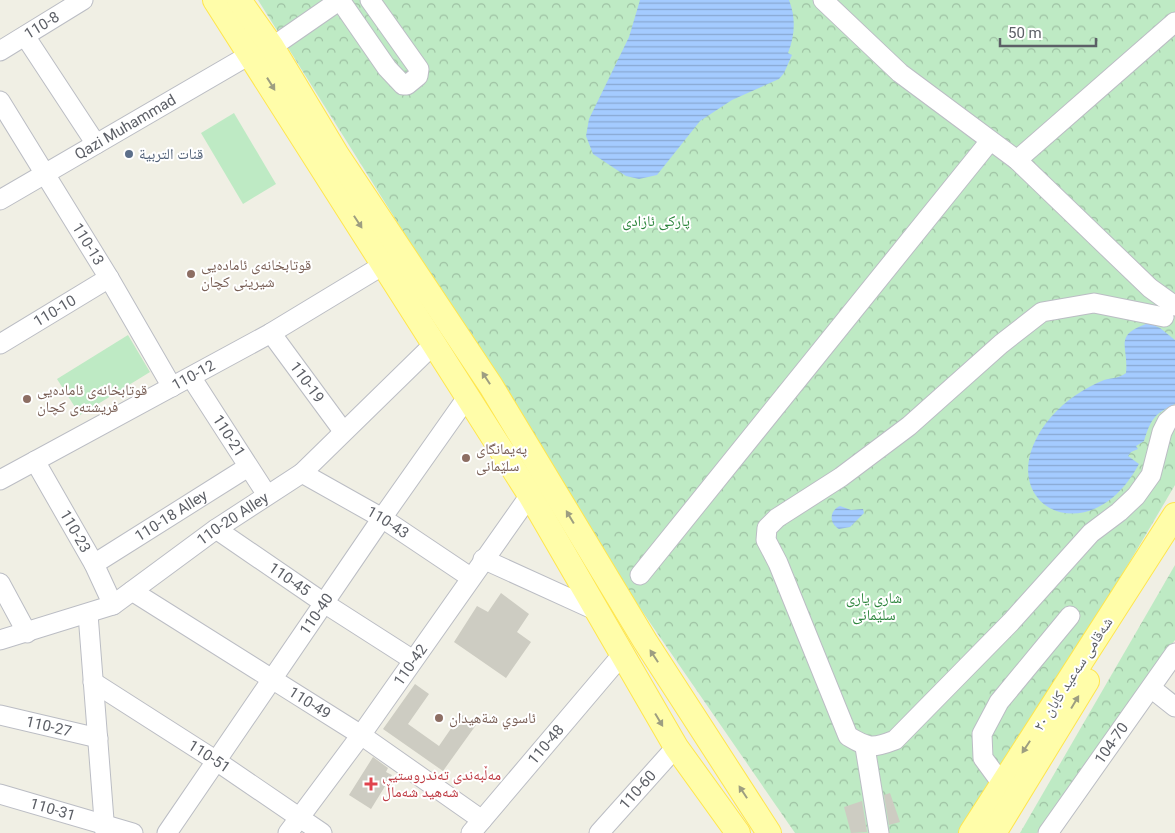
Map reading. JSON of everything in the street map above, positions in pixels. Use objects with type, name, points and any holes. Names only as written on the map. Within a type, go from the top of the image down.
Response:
[{"type":"main road","points":[[215,0],[262,51],[337,154],[491,386],[645,641],[769,833]]},
{"type":"main road","points":[[239,0],[262,51],[385,264],[530,495],[621,656],[676,747],[738,833]]},
{"type":"main road","points":[[415,313],[434,300]]},
{"type":"main road","name":"شەقامی سەعید کابان ٢٠","points":[[971,833],[1175,515]]},
{"type":"main road","name":"شەقامی سەعید کابان ٢٠","points":[[994,833],[1175,538]]},
{"type":"street","name":"110-8","points":[[0,51],[82,0]]},
{"type":"street","name":"Qazi Muhammad","points":[[0,200],[262,51],[340,0],[396,80],[403,85],[407,85],[418,76],[419,69],[370,0]]},
{"type":"street","points":[[823,0],[900,73],[1017,160],[1150,288],[1171,313]]},
{"type":"street","points":[[1017,160],[1175,22]]},
{"type":"street","points":[[25,36],[96,144]]},
{"type":"street","name":"110-13","points":[[0,101],[109,278],[172,388]]},
{"type":"street","points":[[640,575],[990,140]]},
{"type":"street","name":"110-12","points":[[0,480],[271,333],[385,264]]},
{"type":"street","name":"110-10","points":[[0,344],[109,278]]},
{"type":"street","points":[[1171,313],[1094,302],[1042,312],[1001,344],[909,426],[841,477],[777,518],[767,528],[766,540],[778,563],[825,676],[841,723],[848,736],[865,747],[878,746],[895,740],[1011,622],[1091,533],[1119,512],[1136,496],[1151,475],[1162,432],[1167,422],[1175,415]]},
{"type":"street","name":"110-19","points":[[271,333],[343,431]]},
{"type":"street","name":"110-20 Alley","points":[[0,640],[113,605],[216,529],[302,473],[434,344]]},
{"type":"street","name":"110-21","points":[[191,377],[267,495]]},
{"type":"street","name":"110-40","points":[[166,833],[468,396]]},
{"type":"street","name":"110-23","points":[[35,461],[94,564],[113,605]]},
{"type":"street","name":"110-18 Alley","points":[[94,564],[248,466]]},
{"type":"street","name":"110-43","points":[[302,473],[382,518],[470,577]]},
{"type":"street","name":"110-42","points":[[288,833],[361,735],[470,577],[530,495]]},
{"type":"street","name":"110-45","points":[[216,529],[324,603],[413,660]]},
{"type":"street","points":[[483,559],[595,610]]},
{"type":"street","name":"110-49","points":[[132,592],[361,735],[476,826]]},
{"type":"street","points":[[3,593],[27,633]]},
{"type":"street","points":[[88,614],[105,828]]},
{"type":"street","points":[[1002,784],[983,758],[982,734],[999,702],[1070,616]]},
{"type":"street","name":"104-70","points":[[1048,833],[1175,653]]},
{"type":"street","name":"110-48","points":[[476,826],[621,656]]},
{"type":"street","name":"110-51","points":[[93,682],[216,760],[322,833]]},
{"type":"street","points":[[1151,688],[1175,706]]},
{"type":"street","name":"110-27","points":[[0,715],[98,738]]},
{"type":"street","name":"110-60","points":[[599,833],[676,747]]},
{"type":"street","points":[[865,747],[879,833]]},
{"type":"street","name":"110-31","points":[[0,794],[105,828],[134,833]]},
{"type":"green space","points":[[258,0],[1175,0],[1175,485],[1099,614],[960,833],[795,833],[633,598]]},
{"type":"green space","points":[[234,113],[276,184],[243,204],[201,133]]},
{"type":"green space","points":[[128,335],[150,372],[80,415],[57,379]]},
{"type":"green space","points":[[1175,565],[1175,640],[1037,833],[1020,833]]},
{"type":"water","points":[[640,0],[789,0],[794,26],[788,53],[792,55],[784,73],[779,79],[732,100],[700,121],[657,175],[639,179],[626,176],[593,154],[586,136],[589,119],[629,37]]},
{"type":"water","points":[[1149,323],[1160,328],[1175,340],[1175,404],[1154,418],[1144,441],[1136,446],[1138,449],[1131,452],[1128,456],[1139,464],[1117,493],[1093,509],[1070,514],[1049,508],[1035,493],[1028,472],[1033,446],[1051,417],[1069,400],[1097,383],[1126,373],[1126,337],[1138,327]]},
{"type":"water","points":[[840,506],[851,510],[863,509],[864,513],[850,527],[839,529],[833,524],[832,514]]},
{"type":"building","points":[[501,593],[529,614],[517,632],[531,642],[506,678],[454,642],[477,606],[488,612]]},
{"type":"building","points":[[415,684],[429,694],[408,724],[439,746],[461,714],[476,725],[443,771],[383,729]]},
{"type":"building","name":"مەڵبەندی تەندروستیی شەهید شەماڵ","points":[[373,757],[388,768],[386,772],[392,775],[371,809],[349,795]]},
{"type":"building","points":[[890,793],[900,822],[889,825],[884,795]]},
{"type":"building","points":[[862,801],[867,832],[851,833],[844,807]]},
{"type":"place","name":"قنات التربیة","points":[[129,154]]},
{"type":"place","name":"قوتابخانەی ئامادەیی شیرینی کچان","points":[[191,274]]},
{"type":"place","name":"قوتابخانەی ئامادەیی فریشتەی کچان","points":[[27,399]]},
{"type":"place","name":"پەیمانگای سلێمانی","points":[[466,458]]},
{"type":"place","name":"ئاسوي شةهيدان","points":[[439,718]]},
{"type":"place","name":"مەڵبەندی تەندروستیی شەهید شەماڵ","points":[[371,784]]},
{"type":"park label","name":"پارکی ئازادی","points":[[656,221]]},
{"type":"park label","name":"شاری یاری سلێمانی","points":[[874,606]]}]
